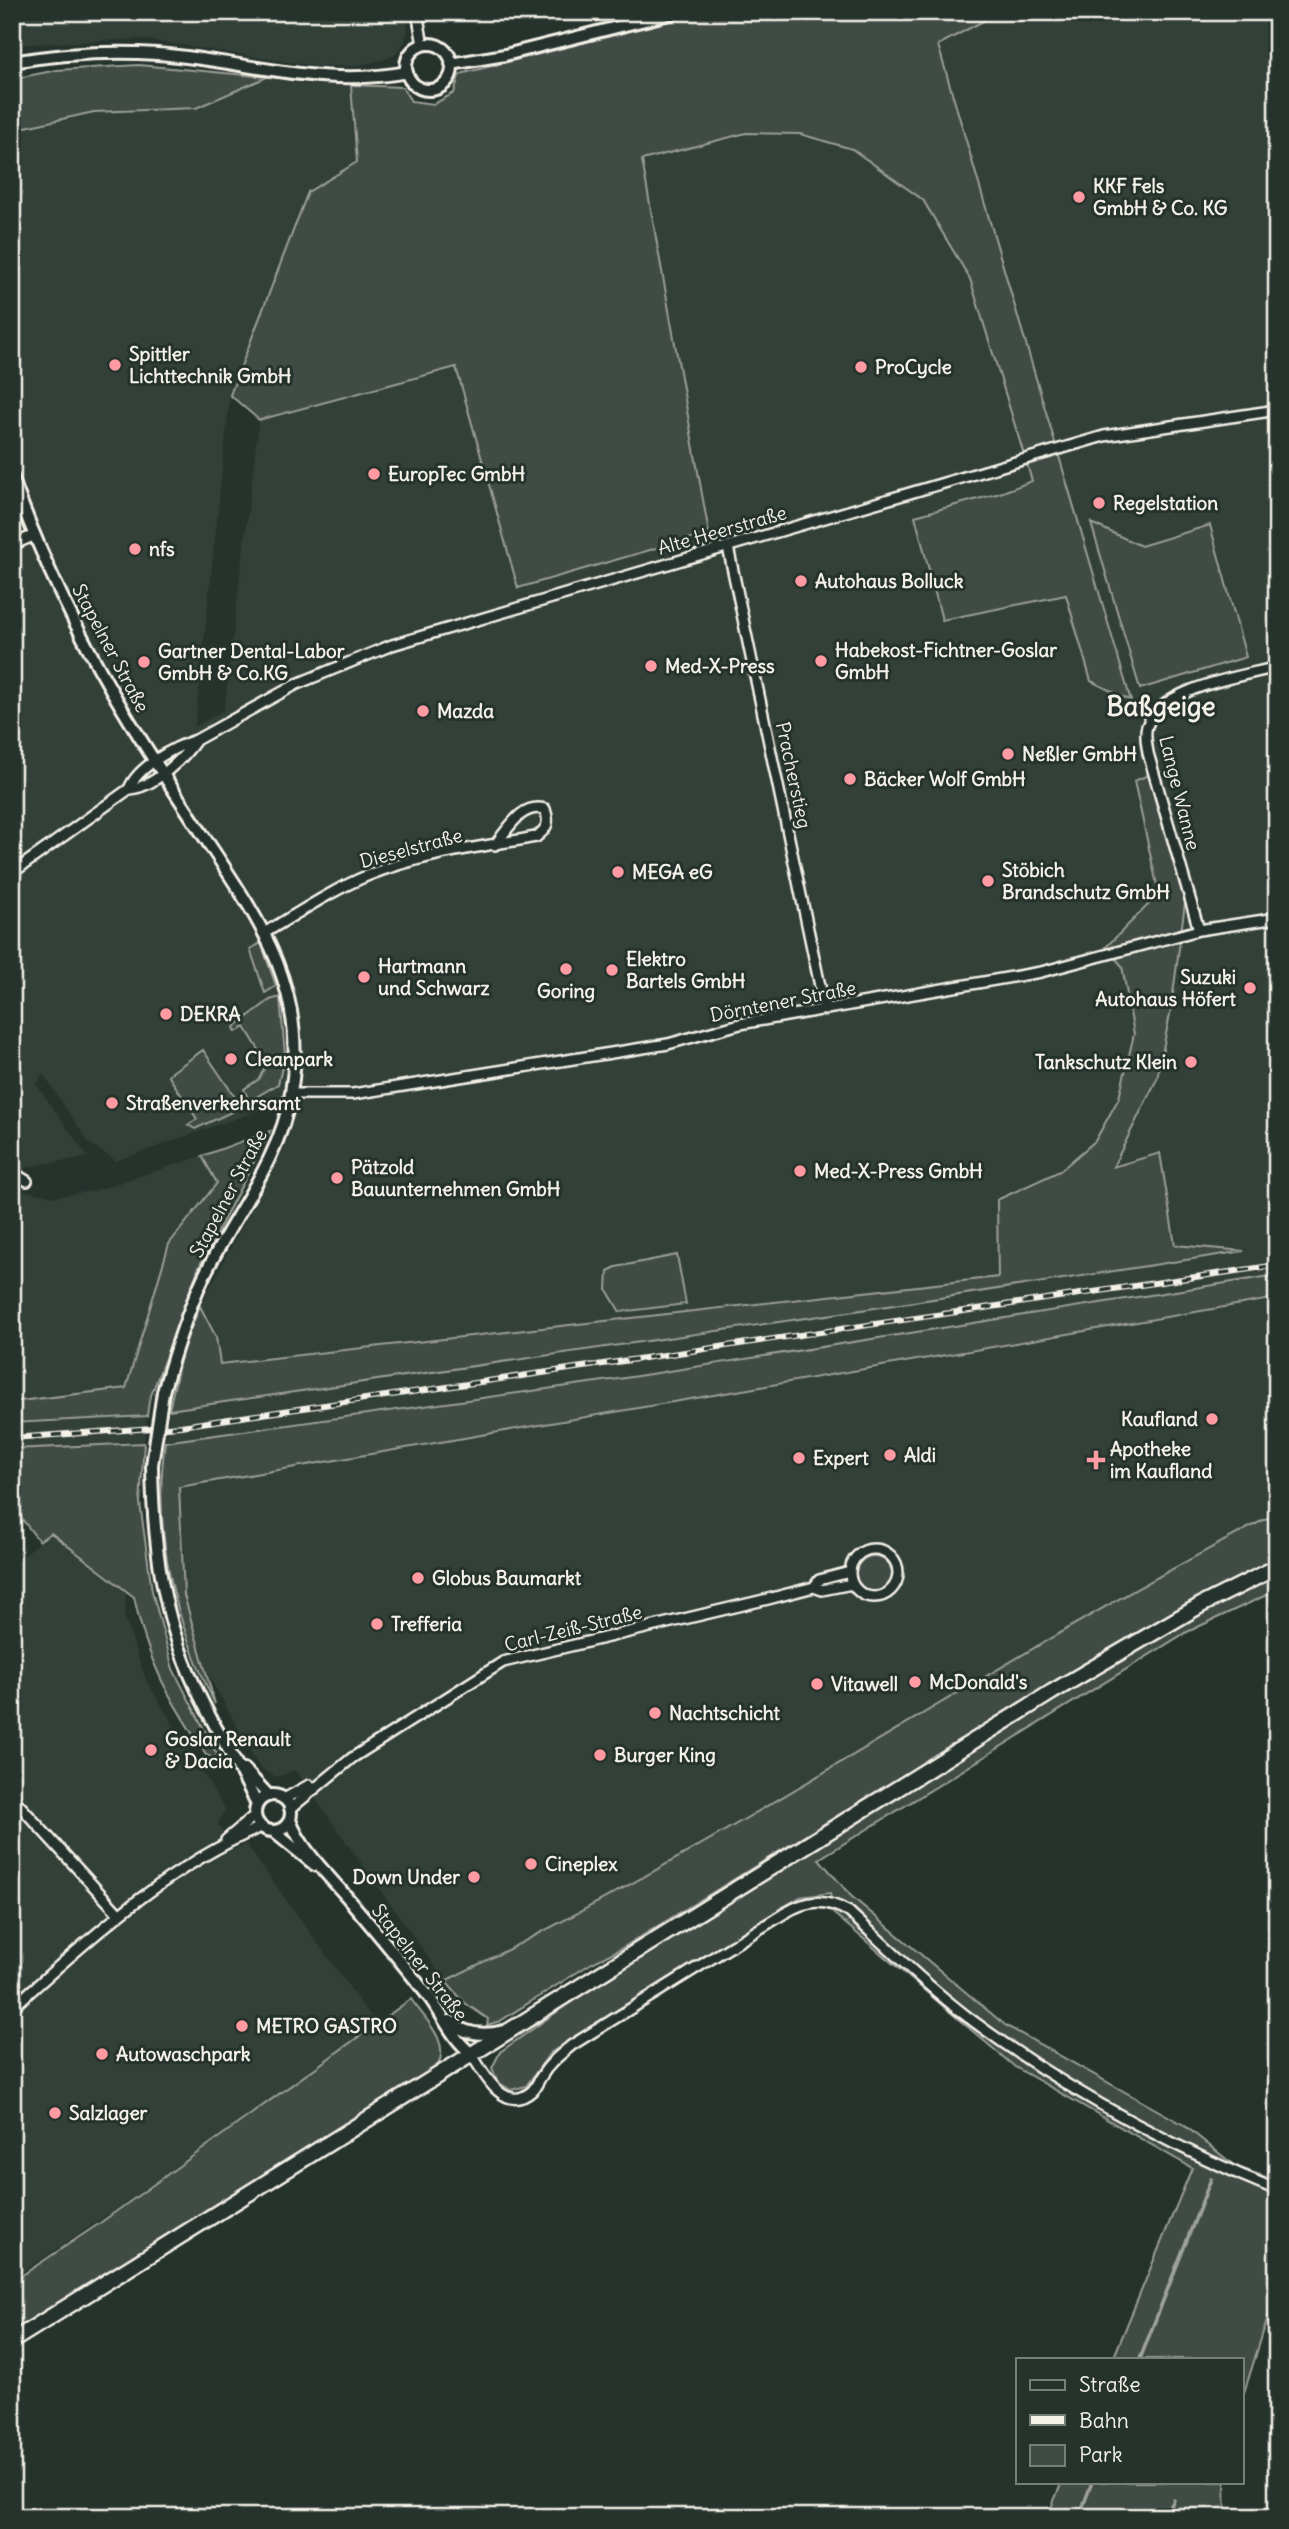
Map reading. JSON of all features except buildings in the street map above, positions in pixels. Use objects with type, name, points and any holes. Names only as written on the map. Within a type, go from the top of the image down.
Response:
[{"type":"main road","points":[[12,2341],[1063,1685],[1201,1605],[1277,1567]]},
{"type":"street","points":[[418,12],[423,46]]},
{"type":"street","points":[[451,64],[505,55],[677,12]]},
{"type":"street","points":[[423,46],[440,48],[451,64],[448,80],[437,89],[416,86],[407,72],[408,58],[423,46]]},
{"type":"street","points":[[12,62],[83,53],[158,54],[301,76],[366,78],[407,72]]},
{"type":"street","name":"Alte Heerstraße","points":[[129,789],[132,780],[180,745],[196,740],[297,684],[392,645],[1104,436],[1277,410]]},
{"type":"street","name":"Stapelner Straße","points":[[12,477],[34,535],[79,631],[155,762],[266,932],[284,979],[292,1010],[295,1036],[291,1094],[278,1141],[203,1278],[184,1323],[163,1392],[152,1465],[156,1556],[164,1601],[195,1686],[237,1762],[261,1827],[273,1831],[323,1871]]},
{"type":"street","points":[[12,545],[34,535]]},
{"type":"street","name":"Pracherstieg","points":[[728,547],[825,1010]]},
{"type":"street","name":"Lange Wanne","points":[[1199,930],[1148,753],[1146,728],[1156,711],[1178,694],[1277,667]]},
{"type":"street","name":"Alte Heerstraße","points":[[12,873],[129,789],[138,789],[162,772],[187,753],[196,740]]},
{"type":"street","name":"Dieselstraße","points":[[266,932],[329,893],[371,874],[423,858],[495,845],[536,837],[546,829],[548,819],[545,809],[534,807],[524,810],[495,845]]},
{"type":"street","name":"Dörntener Straße","points":[[291,1094],[353,1094],[386,1090],[668,1044],[728,1027],[1041,972],[1199,930],[1277,918]]},
{"type":"street","points":[[12,1172],[27,1181]]},
{"type":"street","points":[[875,1549],[888,1553],[899,1571],[894,1588],[880,1597],[865,1596],[852,1584],[850,1572],[857,1556],[875,1549]]},
{"type":"street","name":"Carl-Zeiß-Straße","points":[[814,1587],[819,1580],[850,1572]]},
{"type":"street","name":"Carl-Zeiß-Straße","points":[[288,1810],[326,1777],[512,1659],[814,1587],[822,1590],[852,1584]]},
{"type":"street","name":"Stapelner Straße","points":[[237,1762],[269,1796]]},
{"type":"street","points":[[222,1844],[269,1796],[288,1810],[283,1828],[273,1831]]},
{"type":"street","points":[[12,1797],[118,1913]]},
{"type":"street","name":"Stapelner Straße","points":[[288,1810],[296,1835],[323,1871],[443,2015],[457,2028],[471,2053]]},
{"type":"street","points":[[12,2008],[118,1913],[222,1844],[261,1827]]},
{"type":"street","points":[[471,2053],[499,2092],[512,2097],[526,2095],[532,2091],[553,2060],[572,2045],[797,1906],[808,1902],[834,1903],[849,1912],[968,2017],[1030,2060],[1182,2148],[1277,2190]]},
{"type":"street","name":"Stapelner Straße","points":[[443,2015],[463,2047],[471,2053]]},
{"type":"street","points":[[457,2028],[486,2035],[509,2029]]},
{"type":"shaded area","points":[[12,12],[405,12],[408,29],[405,42],[395,55],[386,59],[354,66],[314,66],[141,39],[12,45]]},
{"type":"shaded area","points":[[1000,12],[1277,12],[1277,1275],[625,1378],[165,1442],[169,1410],[855,1311],[1240,1252],[1175,1245],[1112,1168],[1157,1079],[1171,1009],[1185,903],[1147,775],[1134,781],[1159,894],[1106,947],[1122,966],[1134,1034],[1119,1098],[1095,1141],[1060,1171],[998,1201],[998,1277],[220,1364],[216,1337],[200,1306],[277,1160],[295,1109],[274,1105],[116,1161],[89,1143],[43,1074],[36,1084],[88,1157],[26,1167],[20,1190],[55,1197],[97,1190],[202,1156],[217,1183],[169,1244],[126,1388],[12,1402],[12,130],[94,112],[196,108],[267,77],[302,84],[351,85],[357,162],[308,192],[230,395],[195,727],[224,710],[259,420],[456,367],[518,588],[709,533],[642,159],[746,133],[800,134],[852,149],[923,200],[970,279],[1032,481],[1000,494],[1031,601],[1066,595],[1091,681],[1130,701],[938,45]]},
{"type":"shaded area","points":[[1277,1298],[1277,1513],[1187,1559],[888,1737],[543,1933],[445,1981],[295,1770],[276,1777],[259,1767],[203,1665],[184,1595],[178,1487]]},
{"type":"shaded area","points":[[147,1416],[144,1443],[12,1449],[12,1423]]},
{"type":"shaded area","points":[[50,1532],[126,1593],[125,1618],[146,1680],[225,1809],[218,1824],[234,1850],[246,1844],[376,2024],[150,2186],[12,2279],[12,1566]]},
{"type":"green space","points":[[706,12],[1000,12],[938,45],[1131,701],[1091,681],[1066,595],[942,620],[915,516],[1000,493],[1032,481],[970,279],[923,200],[852,149],[800,134],[746,133],[642,160],[709,533],[518,588],[456,367],[259,420],[230,395],[308,192],[357,162],[351,85],[402,87],[411,101],[434,104],[454,93],[459,76],[464,73]]},
{"type":"green space","points":[[139,65],[267,77],[196,108],[94,112],[12,130],[12,79],[57,70]]},
{"type":"green space","points":[[1091,523],[1141,546],[1210,525],[1246,657],[1140,689]]},
{"type":"green space","points":[[1148,775],[1185,903],[1171,1009],[1157,1079],[1113,1167],[1160,1153],[1175,1245],[1244,1251],[855,1311],[169,1410],[183,1347],[200,1306],[216,1337],[220,1364],[998,1277],[997,1200],[1060,1171],[1095,1141],[1119,1098],[1134,1034],[1122,966],[1106,947],[1159,894],[1134,781]]},
{"type":"green space","points":[[261,943],[276,986],[265,993],[250,949]]},
{"type":"green space","points":[[280,997],[285,1055],[278,1084],[249,1101],[244,1089],[259,1079],[267,1063],[245,1027],[236,1032],[234,1027],[270,1000]]},
{"type":"green space","points":[[203,1050],[235,1097],[238,1109],[195,1129],[188,1125],[197,1119],[168,1075]]},
{"type":"green space","points":[[270,1131],[199,1267],[149,1401],[147,1416],[12,1423],[12,1402],[126,1388],[169,1244],[217,1183],[202,1156]]},
{"type":"green space","points":[[677,1255],[686,1304],[620,1312],[607,1290],[608,1271]]},
{"type":"green space","points":[[1277,1275],[1277,1298],[179,1487],[184,1595],[215,1704],[188,1641],[170,1576],[165,1543],[162,1476],[165,1442],[625,1378]]},
{"type":"green space","points":[[144,1443],[140,1503],[152,1591],[173,1669],[218,1756],[213,1758],[206,1755],[161,1680],[146,1642],[134,1597],[51,1533],[39,1541],[12,1506],[12,1449]]},
{"type":"green space","points":[[1277,1513],[1277,1559],[1114,1646],[500,2021],[487,2025],[488,2019],[465,2003],[445,1981],[656,1870],[1068,1628]]},
{"type":"green space","points":[[874,1556],[886,1562],[892,1574],[886,1586],[874,1592],[862,1586],[856,1574],[862,1562]]},
{"type":"green space","points":[[1277,1574],[1277,1590],[1185,1633],[819,1859],[851,1896],[1005,2025],[1184,2125],[1235,2166],[1277,2181],[1277,2288],[1244,2393],[1244,2358],[1113,2358],[1192,2168],[1015,2067],[833,1913],[830,1893],[800,1897],[550,2053],[526,2086],[511,2090],[498,2082],[492,2068],[500,2052],[575,1999],[936,1771],[1205,1610]]},
{"type":"green space","points":[[411,1999],[439,2040],[441,2057],[437,2066],[12,2332],[12,2282],[100,2223]]},
{"type":"green space","points":[[1061,2484],[1225,2484],[1226,2517],[1047,2517]]},
{"type":"waterway","points":[[1140,2358],[1211,2179]]},
{"type":"waterway","points":[[1079,2517],[1091,2484]]},
{"type":"waterway","points":[[1165,2517],[1174,2500]]},
{"type":"railway","points":[[12,1438],[181,1426],[1277,1265]]},
{"type":"place","name":"KKF Fels GmbH & Co. KG","points":[[1079,197]]},
{"type":"place","name":"Spittler Lichttechnik GmbH","points":[[115,365]]},
{"type":"place","name":"ProCycle","points":[[861,367]]},
{"type":"place","name":"EuropTec GmbH","points":[[374,474]]},
{"type":"place","name":"Regelstation","points":[[1099,503]]},
{"type":"place","name":"nfs","points":[[135,549]]},
{"type":"place","name":"Autohaus Bolluck","points":[[801,581]]},
{"type":"place","name":"Habekost-Fichtner-Goslar GmbH","points":[[821,661]]},
{"type":"place","name":"Gartner Dental-Labor GmbH & Co.KG","points":[[144,662]]},
{"type":"place","name":"Med-X-Press","points":[[651,666]]},
{"type":"place","name":"Mazda","points":[[423,711]]},
{"type":"place","name":"Neßler GmbH","points":[[1008,754]]},
{"type":"place","name":"Bäcker Wolf GmbH","points":[[850,779]]},
{"type":"place","name":"MEGA eG","points":[[618,872]]},
{"type":"place","name":"Stöbich Brandschutz GmbH","points":[[988,881]]},
{"type":"place","name":"Goring","points":[[566,969]]},
{"type":"place","name":"Elektro Bartels GmbH","points":[[612,970]]},
{"type":"place","name":"Hartmann und Schwarz","points":[[364,977]]},
{"type":"place","name":"Suzuki Autohaus Höfert","points":[[1250,988]]},
{"type":"place","name":"DEKRA","points":[[166,1014]]},
{"type":"place","name":"Cleanpark","points":[[231,1059]]},
{"type":"place","name":"Tankschutz Klein","points":[[1191,1062]]},
{"type":"place","name":"Straßenverkehrsamt","points":[[112,1103]]},
{"type":"place","name":"Med-X-Press GmbH","points":[[800,1171]]},
{"type":"place","name":"Pätzold Bauunternehmen GmbH","points":[[337,1178]]},
{"type":"place","name":"Kaufland","points":[[1212,1419]]},
{"type":"place","name":"Aldi","points":[[890,1455]]},
{"type":"place","name":"Expert","points":[[799,1458]]},
{"type":"place","name":"Apotheke im Kaufland","points":[[1096,1460]]},
{"type":"place","name":"Globus Baumarkt","points":[[418,1578]]},
{"type":"place","name":"Trefferia","points":[[377,1624]]},
{"type":"place","name":"McDonald's","points":[[915,1682]]},
{"type":"place","name":"Vitawell","points":[[817,1684]]},
{"type":"place","name":"Nachtschicht","points":[[655,1713]]},
{"type":"place","name":"Goslar Renault & Dacia","points":[[151,1750]]},
{"type":"place","name":"Burger King","points":[[600,1755]]},
{"type":"place","name":"Cineplex","points":[[531,1864]]},
{"type":"place","name":"Down Under","points":[[474,1877]]},
{"type":"place","name":"METRO GASTRO","points":[[242,2026]]},
{"type":"place","name":"Autowaschpark","points":[[102,2054]]},
{"type":"place","name":"Salzlager","points":[[55,2113]]},
{"type":"district","name":"Baßgeige","points":[[1161,707]]}]
